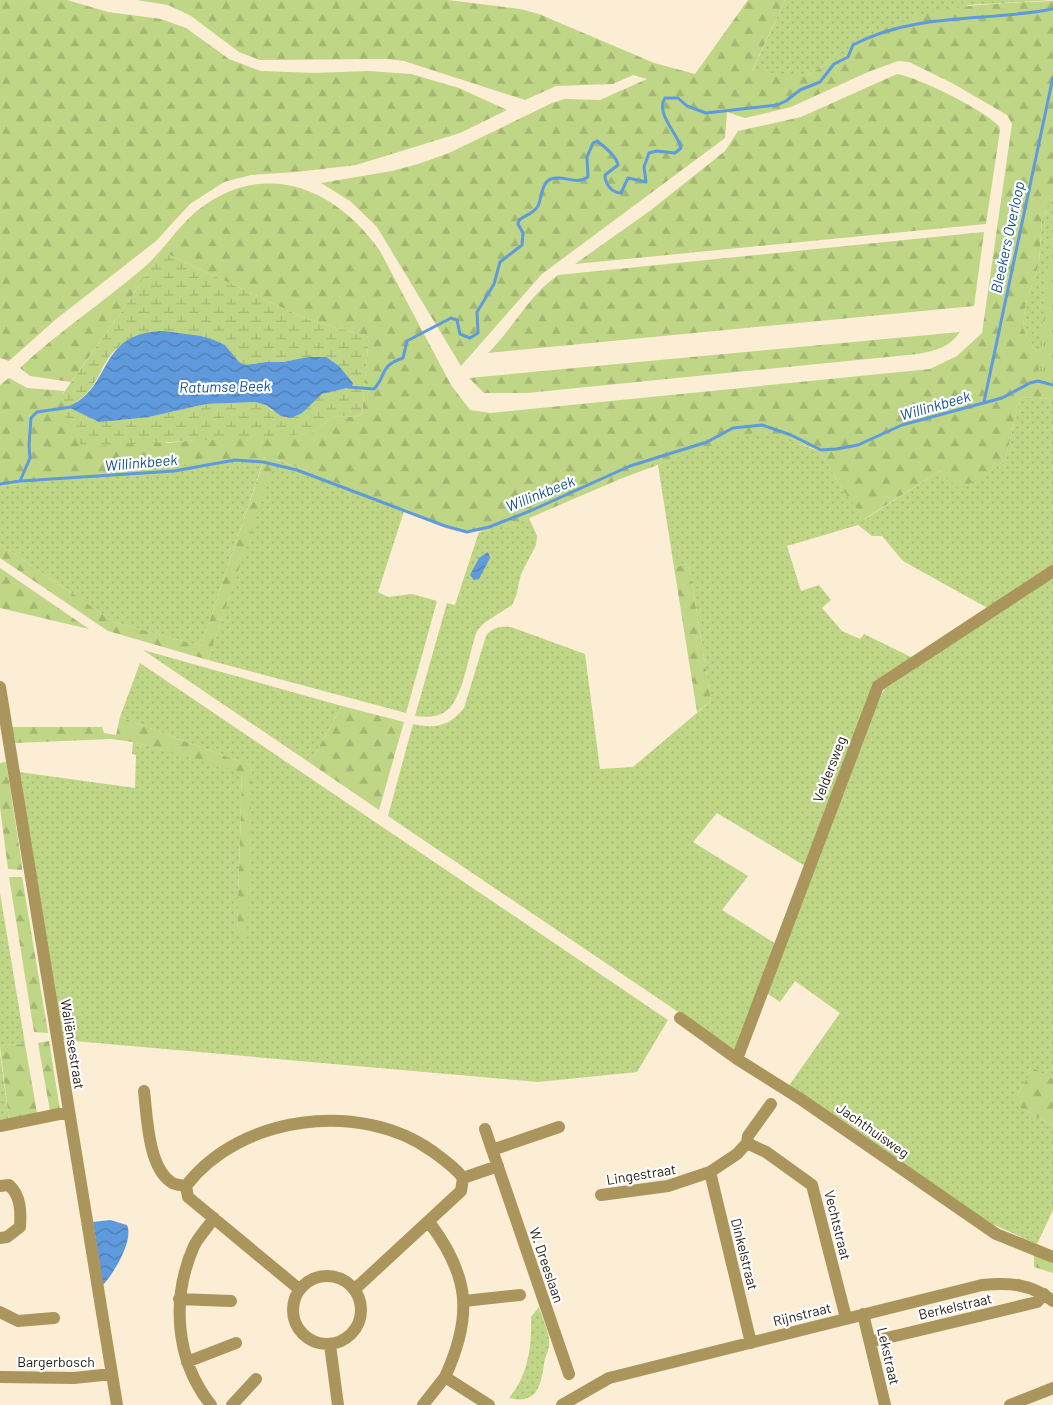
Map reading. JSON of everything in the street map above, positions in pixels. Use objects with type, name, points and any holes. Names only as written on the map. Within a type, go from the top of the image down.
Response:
[{"type":"street","name":"Veldersweg","points":[[737,1059],[878,686],[1053,571]]},
{"type":"street","name":"Waliënsestraat","points":[[0,688],[116,1405]]},
{"type":"street","name":"Jachthuisweg","points":[[680,1018],[737,1059],[802,1100],[996,1234],[1053,1257]]},
{"type":"street","points":[[144,1091],[153,1153],[159,1170],[172,1183],[186,1186]]},
{"type":"street","name":"Lingestraat","points":[[601,1195],[668,1186],[710,1172],[737,1154],[747,1143],[748,1136],[771,1104]]},
{"type":"street","points":[[0,1126],[69,1112]]},
{"type":"street","points":[[299,1289],[188,1197],[186,1186],[193,1176],[221,1154],[248,1138],[283,1125],[330,1120],[362,1123],[393,1130],[422,1144],[457,1170],[463,1178],[461,1191],[355,1289]]},
{"type":"street","points":[[492,1150],[559,1127]]},
{"type":"street","name":"W. Dreeslaan","points":[[485,1129],[569,1374]]},
{"type":"street","name":"Vechtstraat","points":[[747,1143],[766,1152],[812,1185],[846,1318]]},
{"type":"street","points":[[463,1178],[498,1166]]},
{"type":"street","name":"Dinkelstraat","points":[[710,1172],[751,1342]]},
{"type":"street","points":[[0,1186],[9,1185],[14,1189],[21,1208],[20,1227],[7,1237],[0,1238]]},
{"type":"street","points":[[210,1405],[196,1383],[182,1345],[179,1299],[184,1276],[195,1245],[214,1218]]},
{"type":"street","points":[[424,1405],[445,1377],[459,1348],[464,1316],[464,1301],[457,1268],[442,1240],[429,1222]]},
{"type":"street","points":[[320,1276],[333,1276],[345,1280],[355,1289],[361,1302],[361,1317],[355,1330],[344,1340],[330,1344],[317,1343],[305,1337],[296,1327],[292,1314],[293,1301],[299,1289],[309,1280],[320,1276]]},
{"type":"street","name":"Rijnstraat","points":[[562,1405],[609,1378],[982,1285],[1017,1284],[1048,1297]]},
{"type":"street","points":[[464,1301],[520,1295]]},
{"type":"street","name":"Berkelstraat","points":[[870,1342],[1037,1302],[1048,1297]]},
{"type":"street","points":[[179,1299],[231,1301]]},
{"type":"street","points":[[0,1312],[18,1321],[54,1318]]},
{"type":"street","name":"Lekstraat","points":[[864,1314],[885,1405]]},
{"type":"street","points":[[187,1362],[236,1342]]},
{"type":"street","points":[[330,1344],[338,1405]]},
{"type":"street","name":"Bargerbosch","points":[[0,1377],[74,1378],[112,1374]]},
{"type":"street","points":[[445,1377],[489,1405]]},
{"type":"street","points":[[232,1405],[256,1379]]},
{"type":"street","points":[[1010,1405],[1053,1388]]},
{"type":"green space","points":[[0,0],[67,0],[108,12],[161,19],[186,28],[229,59],[261,71],[315,73],[368,71],[411,74],[459,88],[507,110],[460,133],[356,165],[251,175],[224,182],[190,204],[156,241],[55,320],[9,361],[0,358]]},
{"type":"green space","points":[[137,0],[448,0],[520,9],[539,14],[654,63],[695,74],[748,0],[785,0],[752,71],[798,76],[806,76],[888,27],[917,16],[967,6],[1053,1],[1053,199],[1042,219],[1039,263],[1025,307],[1023,328],[1034,348],[1043,355],[1053,381],[1053,399],[1020,397],[1005,461],[960,490],[940,471],[864,519],[843,490],[819,450],[765,433],[749,434],[695,451],[620,479],[506,528],[486,531],[453,528],[276,459],[208,660],[108,631],[0,558],[0,544],[114,622],[201,646],[265,457],[0,486],[0,385],[9,378],[27,388],[64,391],[62,395],[167,443],[235,436],[310,434],[335,416],[353,417],[362,414],[369,337],[306,319],[161,251],[129,301],[71,382],[30,376],[20,368],[49,342],[141,270],[198,210],[223,194],[249,186],[273,184],[298,187],[321,197],[342,211],[362,229],[380,251],[451,385],[470,410],[491,413],[930,369],[957,356],[982,333],[1012,124],[1007,115],[952,83],[909,62],[898,61],[868,72],[791,107],[745,118],[727,112],[725,138],[542,274],[461,366],[377,227],[350,201],[321,183],[392,171],[418,164],[449,153],[552,103],[565,99],[600,100],[647,79],[633,75],[613,84],[556,86],[525,100],[404,61],[386,59],[260,60],[239,52],[191,16],[168,5]]},
{"type":"green space","points":[[785,0],[1053,0],[969,5],[858,45],[806,76],[783,76],[752,72]]},
{"type":"green space","points":[[897,74],[920,81],[950,95],[979,111],[999,126],[1000,130],[986,224],[575,264],[651,210],[725,151],[738,131],[801,117]]},
{"type":"green space","points":[[1053,199],[1053,381],[1043,355],[1034,348],[1023,328],[1025,307],[1039,263],[1042,219]]},
{"type":"green space","points":[[1053,213],[1053,392],[1036,388]]},
{"type":"green space","points":[[984,232],[974,306],[488,353],[538,292],[558,275]]},
{"type":"green space","points":[[161,251],[306,319],[369,337],[362,414],[353,417],[335,416],[310,434],[83,447],[67,426],[62,395],[129,301]],"holes":[[[201,336],[225,345],[239,362],[245,365],[283,362],[308,357],[344,373],[353,383],[352,387],[322,394],[312,403],[273,411],[266,405],[255,402],[206,404],[149,417],[132,418],[68,406],[87,393],[107,360],[120,346],[125,344],[158,339]]]},
{"type":"green space","points":[[960,332],[942,348],[918,354],[527,393],[484,393],[469,378]]},
{"type":"green space","points":[[1020,397],[1053,399],[1053,566],[991,610],[903,561],[882,536],[872,536],[858,525],[787,546],[801,591],[819,585],[831,600],[822,608],[842,631],[860,639],[864,634],[915,659],[886,677],[805,866],[717,813],[693,842],[748,876],[722,910],[776,944],[736,1051],[388,816],[413,724],[442,725],[459,714],[464,708],[486,636],[497,628],[511,627],[585,654],[600,769],[633,767],[711,701],[689,564],[674,567],[658,465],[726,439],[754,433],[772,434],[819,450],[843,490],[865,519],[940,471],[960,489],[1005,461]]},
{"type":"green space","points":[[265,456],[201,646],[114,622],[0,544],[0,486]]},
{"type":"green space","points":[[275,459],[405,508],[378,592],[388,597],[412,594],[437,601],[406,713],[208,660]]},
{"type":"green space","points":[[529,518],[537,536],[536,545],[521,574],[512,605],[484,623],[477,631],[461,686],[452,705],[439,715],[415,716],[447,603],[455,605],[479,532],[506,528]]},
{"type":"green space","points":[[689,564],[711,701],[697,712],[674,567]]},
{"type":"green space","points":[[0,568],[89,629],[0,608]]},
{"type":"green space","points":[[1053,575],[1053,1079],[1033,1069],[1018,1094],[1019,1107],[1053,1125],[1053,1210],[1037,1244],[992,1224],[788,1087],[840,1013],[795,981],[780,1002],[765,992],[877,701],[885,689]]},
{"type":"green space","points":[[143,650],[342,706],[310,763]]},
{"type":"green space","points":[[140,663],[668,1020],[637,1072],[538,1082],[63,1040],[19,772],[135,788],[136,755],[132,754],[133,742],[242,771],[237,935],[252,766],[120,717]]},
{"type":"green space","points":[[342,706],[404,722],[379,810],[310,763]]},
{"type":"green space","points":[[120,717],[252,766],[247,938],[237,935],[242,772],[133,742],[111,739],[15,743],[12,727],[102,727],[104,733],[116,735]]},
{"type":"green space","points":[[6,762],[22,870],[8,869],[0,807],[0,763]]},
{"type":"green space","points":[[9,877],[22,877],[48,1033],[34,1032]]},
{"type":"green space","points":[[0,893],[25,1044],[1,1045],[0,1047]]},
{"type":"green space","points":[[49,1041],[60,1110],[50,1111],[38,1043]]},
{"type":"green space","points":[[25,1044],[37,1113],[9,1120],[0,1047],[1,1045]]},
{"type":"green space","points":[[0,1053],[9,1120],[0,1121]]},
{"type":"green space","points":[[1033,1068],[1053,1079],[1053,1125],[1019,1107],[1016,1103],[1018,1094]]},
{"type":"green space","points":[[1034,1255],[1053,1262],[1053,1273],[1034,1267]]},
{"type":"green space","points":[[539,1307],[548,1333],[549,1344],[541,1379],[532,1396],[519,1399],[509,1398],[525,1370],[531,1339],[531,1317]]},
{"type":"water","points":[[163,331],[201,336],[214,340],[225,345],[239,362],[245,365],[283,362],[308,357],[326,357],[339,366],[353,383],[352,387],[322,394],[302,413],[291,418],[281,416],[266,405],[255,402],[206,404],[149,417],[99,422],[68,407],[83,398],[93,387],[108,362],[126,341],[142,334]]},
{"type":"water","points":[[488,552],[490,558],[479,579],[474,580],[470,575],[479,558]]},
{"type":"water","points":[[110,1220],[127,1225],[128,1239],[122,1256],[103,1285],[93,1222]]},
{"type":"waterway","name":"Ratumse Beek","points":[[348,387],[374,389],[390,364],[403,358],[407,341],[451,318],[457,320],[460,334],[470,338],[478,333],[477,312],[494,284],[500,262],[522,245],[523,233],[518,224],[519,220],[536,209],[545,184],[551,179],[579,180],[588,177],[587,157],[593,143],[597,141],[600,143],[617,162],[618,165],[605,175],[606,182],[612,190],[621,193],[628,178],[646,182],[644,167],[649,153],[657,151],[675,153],[681,148],[665,117],[663,110],[665,98],[678,98],[687,106],[706,113],[777,105],[786,101],[800,90],[820,82],[834,64],[848,57],[853,45],[876,35],[901,27],[926,23],[1053,9]]},
{"type":"waterway","name":"Bleekers Overloop","points":[[984,402],[1053,77]]},
{"type":"waterway","name":"Willinkbeek","points":[[21,481],[174,471],[235,460],[263,462],[297,470],[445,526],[467,532],[489,527],[530,511],[630,466],[707,442],[733,428],[762,425],[791,435],[821,450],[836,449],[858,445],[902,425],[1002,398],[1030,383],[1038,381],[1053,385]]},
{"type":"waterway","name":"Ratumse Beek","points":[[0,484],[20,481],[30,458],[31,418],[37,412],[71,407]]}]
